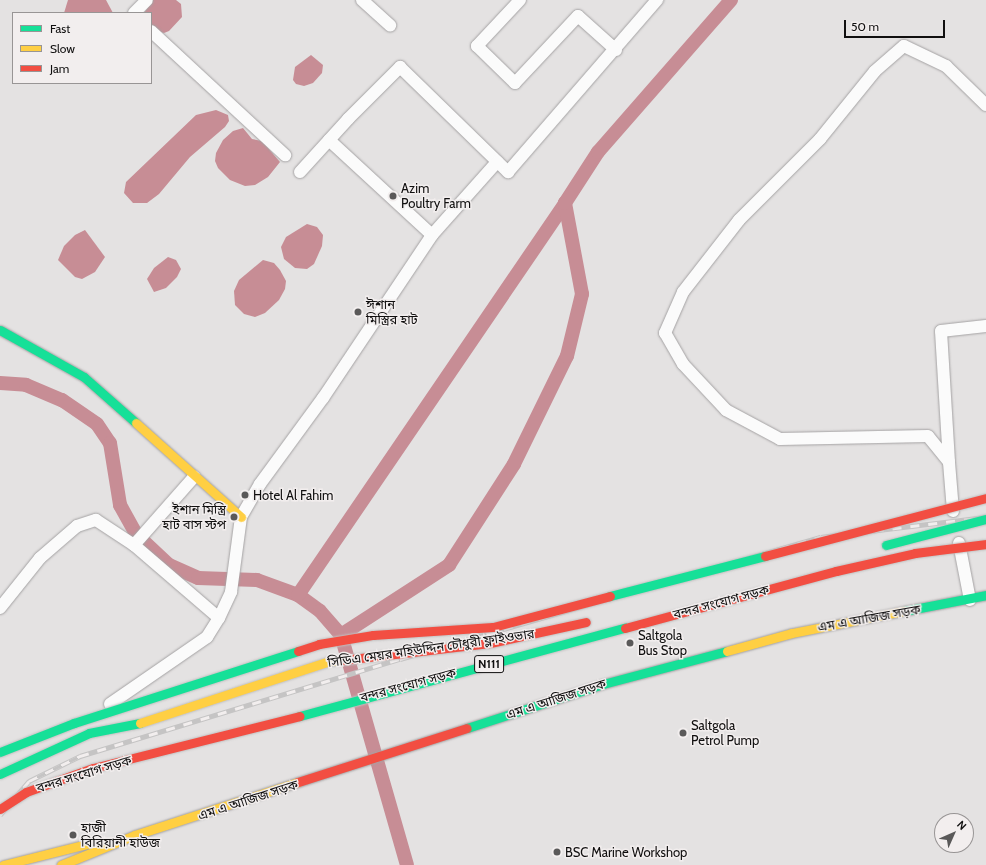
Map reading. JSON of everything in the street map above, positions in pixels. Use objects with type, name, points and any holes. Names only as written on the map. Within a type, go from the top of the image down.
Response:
[{"type":"main road","points":[[0,330],[84,377],[194,477],[241,517]]},
{"type":"main road","points":[[0,752],[74,723],[319,644],[373,636],[494,627],[986,498]]},
{"type":"main road","points":[[875,548],[986,519]]},
{"type":"main road","name":"বন্দর সংযোগ সড়ক","points":[[0,809],[26,792],[93,768],[228,735],[836,571],[915,553],[986,544]]},
{"type":"main road","name":"এম এ আজিজ সড়ক","points":[[61,865],[135,835],[428,742],[603,684],[792,633],[986,596]]},
{"type":"main road","name":"সিডিএ মেয়র মহিউদ্দিন চৌধুরী ফ্লাইওভার","points":[[0,774],[88,734],[144,722],[330,661],[490,642],[593,621]]},
{"type":"main road","name":"এম এ আজিজ সড়ক","points":[[3,865],[92,842],[135,835]]},
{"type":"street","points":[[135,12],[147,0]]},
{"type":"street","points":[[362,0],[390,25]]},
{"type":"street","points":[[520,0],[477,46],[515,83],[578,16],[616,50]]},
{"type":"street","points":[[300,172],[328,140],[400,67],[508,172],[616,50],[657,0]]},
{"type":"street","points":[[152,32],[285,155]]},
{"type":"street","points":[[949,462],[928,436],[780,439],[726,410],[683,364],[665,333],[682,292],[739,220],[820,139],[875,71],[904,46],[946,66],[986,105]]},
{"type":"street","points":[[328,140],[432,235]]},
{"type":"street","points":[[0,786],[70,731],[207,637],[219,618],[231,592],[241,517],[260,484],[323,398],[432,235],[497,162]]},
{"type":"street","points":[[970,600],[954,520],[941,331],[986,326]]},
{"type":"street","points":[[134,545],[194,477]]},
{"type":"street","points":[[0,608],[40,558],[77,526],[96,520],[134,545],[219,618]]},
{"type":"shaded area","points":[[68,0],[106,0],[112,12],[64,12]]},
{"type":"shaded area","points":[[153,0],[176,0],[181,4],[182,17],[169,31],[164,33],[157,31],[152,26],[152,12],[145,12]]},
{"type":"shaded area","points":[[311,55],[323,65],[322,73],[313,83],[304,86],[296,84],[293,80],[295,67]]},
{"type":"shaded area","points":[[216,110],[228,115],[229,121],[225,127],[190,157],[159,194],[147,203],[133,203],[124,193],[126,182],[196,115]]},
{"type":"shaded area","points":[[243,128],[252,139],[262,141],[280,162],[268,177],[255,185],[245,186],[230,180],[218,168],[215,161],[216,153],[223,140],[233,131]]},
{"type":"shaded area","points":[[307,224],[317,227],[323,235],[322,246],[314,264],[307,269],[295,268],[284,259],[281,247],[286,237]]},
{"type":"shaded area","points":[[85,230],[105,257],[95,272],[82,279],[75,277],[58,260],[64,246],[75,235]]},
{"type":"shaded area","points":[[168,257],[176,260],[181,269],[177,277],[166,288],[154,292],[147,279],[154,268]]},
{"type":"shaded area","points":[[263,260],[274,263],[280,270],[286,281],[285,289],[279,300],[265,313],[255,317],[244,314],[235,305],[234,291],[239,280]]},
{"type":"waterway","points":[[341,635],[449,565],[514,464],[567,356],[582,294],[565,203],[598,152],[731,0]]},
{"type":"waterway","points":[[298,595],[565,203]]},
{"type":"waterway","points":[[0,383],[26,385],[62,400],[97,424],[110,443],[120,505],[136,534],[169,565],[198,578],[257,580],[298,595],[320,611],[341,635],[407,865]]},
{"type":"railway","points":[[0,815],[29,781],[80,756],[400,659],[821,537],[986,517]]},
{"type":"traffic: fast","points":[[0,330],[84,377],[136,423]]},
{"type":"traffic: fast","points":[[886,545],[986,519]]},
{"type":"traffic: fast","points":[[610,596],[765,556]]},
{"type":"traffic: fast","points":[[904,611],[986,595]]},
{"type":"traffic: fast","points":[[300,716],[625,628]]},
{"type":"traffic: fast","points":[[0,752],[74,723],[298,651]]},
{"type":"traffic: fast","points":[[467,728],[603,684],[727,651]]},
{"type":"traffic: fast","points":[[0,774],[89,733],[140,723]]},
{"type":"traffic: slow","points":[[136,423],[241,517]]},
{"type":"traffic: slow","points":[[727,651],[792,633],[904,611]]},
{"type":"traffic: slow","points":[[140,723],[330,661],[343,660]]},
{"type":"traffic: slow","points":[[61,865],[135,835],[298,782]]},
{"type":"traffic: slow","points":[[3,865],[87,844]]},
{"type":"traffic: jam","points":[[765,556],[986,498]]},
{"type":"traffic: jam","points":[[625,628],[836,571],[915,553],[986,544]]},
{"type":"traffic: jam","points":[[298,651],[319,644],[373,635],[493,627],[610,596]]},
{"type":"traffic: jam","points":[[343,660],[490,643],[586,622]]},
{"type":"traffic: jam","points":[[0,809],[26,792],[93,768],[300,716]]},
{"type":"traffic: jam","points":[[298,782],[467,728]]},
{"type":"place","name":"Azim Poultry Farm","points":[[393,196]]},
{"type":"place","name":"ঈশান মিস্ত্রির হাট","points":[[358,312]]},
{"type":"place","name":"Hotel Al Fahim","points":[[245,495]]},
{"type":"place","name":"ইশান মিস্ত্রি হাট বাস স্টপ","points":[[234,517]]},
{"type":"place","name":"Saltgola Bus Stop","points":[[630,643]]},
{"type":"place","name":"Saltgola Petrol Pump","points":[[683,733]]},
{"type":"place","name":"হাজী বিরিয়ানী হাউজ","points":[[73,835]]},
{"type":"place","name":"BSC Marine Workshop","points":[[557,852]]}]
